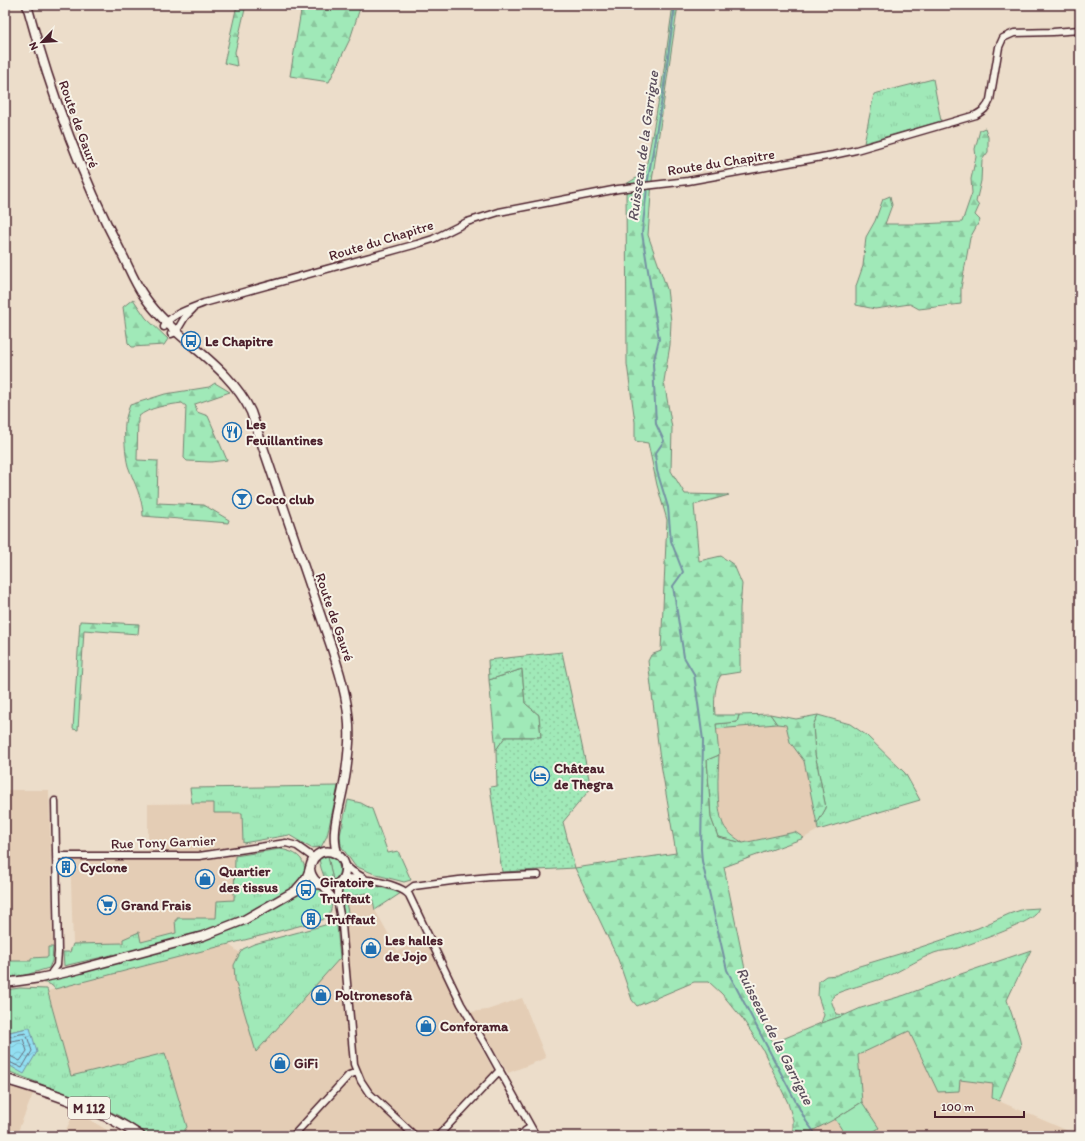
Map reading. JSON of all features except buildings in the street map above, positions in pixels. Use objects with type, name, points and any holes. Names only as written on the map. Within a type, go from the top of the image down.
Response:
[{"type":"main road","name":"M 112","points":[[5,1075],[100,1112],[140,1136]]},
{"type":"main road","name":"M 112","points":[[5,1079],[36,1088]]},
{"type":"street","name":"Route de Gauré","points":[[27,5],[55,97],[81,169],[107,226],[143,295],[165,325],[225,374],[234,384],[248,404],[254,420],[343,684],[349,741],[345,781],[335,829],[334,840],[338,855]]},
{"type":"street","name":"Route du Chapitre","points":[[165,325],[188,309],[220,298],[417,244],[433,239],[467,222],[499,212],[618,189],[688,181],[833,155],[856,150],[976,115],[984,111],[990,100],[1003,38],[1014,33],[1022,32],[1080,30]]},
{"type":"street","name":"Route du Chapitre","points":[[174,333],[185,317],[197,306]]},
{"type":"street","points":[[52,975],[58,961],[55,801]]},
{"type":"street","name":"Route de Gauré","points":[[322,852],[328,844],[335,829]]},
{"type":"street","name":"Rue Tony Garnier","points":[[56,856],[198,856],[286,843],[296,846],[314,858]]},
{"type":"street","points":[[296,890],[308,876],[314,858],[322,852],[330,852],[338,855],[344,861],[345,865],[352,871],[366,879]]},
{"type":"street","points":[[345,865],[345,870],[340,881],[338,904],[342,925],[353,1056],[357,1072],[369,1093],[415,1136]]},
{"type":"street","points":[[310,869],[313,878],[338,904]]},
{"type":"street","points":[[406,892],[414,886],[459,880],[538,875]]},
{"type":"street","points":[[5,983],[52,975],[174,945],[210,934],[244,920],[296,890],[309,885],[331,886],[351,877],[366,879],[400,888],[411,898],[461,1004],[500,1070],[536,1136]]},
{"type":"street","points":[[438,1136],[500,1070]]},
{"type":"street","points":[[293,1136],[349,1076],[357,1072]]},
{"type":"street","points":[[521,1136],[531,1127]]},
{"type":"shaded area","points":[[784,723],[786,725],[790,742],[804,761],[818,830],[804,838],[795,832],[743,843],[730,834],[723,824],[718,800],[719,755],[716,729]]},
{"type":"shaded area","points":[[5,790],[49,790],[53,947],[48,948],[49,957],[31,958],[31,961],[6,961],[5,963]]},
{"type":"shaded area","points":[[214,803],[215,813],[242,812],[243,843],[235,856],[234,900],[217,918],[177,918],[175,920],[176,933],[141,942],[139,933],[123,943],[73,944],[70,851],[148,851],[148,804]]},
{"type":"shaded area","points":[[366,893],[372,896],[375,910],[398,951],[425,937],[457,1005],[498,1078],[444,1136],[180,1136],[187,1127],[71,1077],[48,991],[228,944],[240,953],[234,965],[340,958],[336,915],[349,916],[346,903],[349,897]]},
{"type":"shaded area","points":[[522,998],[546,1058],[508,1073],[470,1012],[487,1010]]},
{"type":"shaded area","points":[[909,1031],[938,1092],[959,1080],[993,1084],[992,1098],[1080,1136],[813,1136],[810,1132],[835,1119],[862,1102],[858,1055]]},
{"type":"shaded area","points":[[5,1083],[33,1094],[16,1136],[5,1136]]},
{"type":"shaded area","points":[[75,1111],[117,1136],[63,1136]]},
{"type":"green space","points":[[237,5],[246,5],[235,52],[237,66],[224,63]]},
{"type":"green space","points":[[302,5],[361,5],[350,39],[329,82],[290,76]]},
{"type":"green space","points":[[673,5],[678,5],[652,181],[648,235],[667,289],[671,321],[670,345],[664,381],[672,428],[671,471],[685,494],[729,495],[694,505],[699,561],[721,556],[734,565],[742,584],[740,608],[740,672],[721,675],[717,684],[715,700],[715,715],[739,715],[737,722],[716,724],[719,755],[707,760],[711,818],[718,837],[743,843],[795,832],[804,838],[724,867],[746,974],[758,1013],[773,1043],[861,1008],[905,995],[1031,950],[1007,1000],[1021,1046],[999,1101],[992,1098],[993,1084],[960,1080],[959,1091],[938,1092],[909,1031],[858,1055],[862,1102],[835,1119],[810,1132],[793,1130],[793,1120],[788,1103],[763,1050],[742,1018],[722,994],[709,982],[694,982],[637,1006],[632,1000],[618,959],[575,868],[676,853],[659,752],[648,661],[651,655],[661,651],[667,520],[657,485],[648,443],[635,441],[635,422],[627,364],[626,184],[645,173],[662,83]]},
{"type":"green space","points":[[933,79],[941,121],[864,143],[874,94]]},
{"type":"green space","points":[[985,128],[988,137],[988,152],[982,160],[981,181],[976,202],[979,206],[975,215],[980,220],[970,238],[961,288],[961,304],[919,309],[910,304],[875,309],[856,305],[856,286],[863,266],[866,237],[875,221],[883,199],[890,196],[892,205],[885,224],[962,222],[972,193],[971,179],[976,157],[975,149],[980,130]]},
{"type":"green space","points":[[133,299],[146,318],[168,339],[164,345],[132,347],[128,343],[123,307]]},
{"type":"green space","points":[[215,383],[230,392],[195,404],[197,412],[208,416],[227,460],[211,462],[187,461],[184,458],[186,406],[182,403],[153,409],[138,417],[137,460],[158,461],[157,503],[204,505],[229,520],[228,523],[143,516],[140,497],[128,466],[126,456],[125,423],[130,405],[165,394],[209,387]]},
{"type":"green space","points":[[80,621],[139,624],[138,634],[84,630],[78,730],[73,729]]},
{"type":"green space","points":[[562,652],[591,788],[563,822],[575,868],[502,872],[490,787],[497,786],[496,750],[505,737],[541,737],[539,715],[525,703],[522,669],[489,680],[488,660]]},
{"type":"green space","points":[[522,669],[525,703],[539,715],[541,737],[505,737],[496,750],[489,680]]},
{"type":"green space","points":[[770,714],[777,724],[716,729],[716,724],[737,722],[739,715]]},
{"type":"green space","points":[[770,714],[796,719],[818,715],[813,725],[815,754],[826,808],[817,824],[804,761],[790,742],[786,725],[777,724]]},
{"type":"green space","points":[[818,715],[850,724],[866,735],[905,773],[920,800],[818,830],[817,824],[826,808],[815,754],[813,725]]},
{"type":"green space","points":[[719,755],[718,790],[721,817],[727,830],[743,843],[718,837],[711,818],[707,760]]},
{"type":"green space","points":[[338,786],[327,836],[321,847],[311,848],[289,835],[243,843],[242,813],[214,813],[214,803],[192,803],[190,788]]},
{"type":"green space","points":[[348,800],[361,803],[372,809],[388,853],[398,851],[411,880],[404,882],[377,875],[355,866],[341,846],[340,835]]},
{"type":"green space","points":[[280,849],[298,856],[303,861],[305,868],[301,877],[291,889],[284,894],[245,915],[195,934],[169,942],[64,966],[63,952],[70,952],[73,944],[123,943],[123,939],[139,932],[141,942],[176,933],[175,920],[177,920],[177,918],[216,918],[217,901],[234,900],[235,856]]},
{"type":"green space","points":[[328,856],[335,859],[340,867],[338,876],[333,881]]},
{"type":"green space","points":[[328,856],[333,881],[326,882],[319,859]]},
{"type":"green space","points":[[359,881],[401,893],[375,910],[372,896],[366,893],[349,897],[346,903],[349,917],[344,916],[340,897],[340,886],[344,883]]},
{"type":"green space","points":[[311,888],[319,888],[323,890],[331,902],[332,906],[329,914],[322,920],[55,989],[53,986],[48,984],[33,982],[60,977],[182,946],[225,932]]},
{"type":"green space","points":[[1039,908],[1036,914],[1011,928],[952,950],[934,953],[886,977],[835,994],[831,1000],[836,1014],[845,1015],[821,1023],[824,1015],[818,996],[819,981],[826,976],[837,975],[856,967],[978,928],[1024,909]]},
{"type":"green space","points":[[336,915],[340,958],[256,1052],[235,980],[234,965],[240,953],[243,949],[254,944],[325,925],[334,919]]},
{"type":"green space","points":[[48,947],[53,947],[52,961],[49,968],[5,979],[6,961],[31,961],[31,958],[48,957]]},
{"type":"green space","points":[[20,988],[47,989],[71,1076],[165,1053],[187,1127],[180,1136],[150,1136],[119,1116],[103,1108],[5,1070],[5,1063],[7,1065],[28,1028],[5,1033],[5,990]]},
{"type":"green space","points":[[862,1102],[879,1128],[867,1136],[846,1136],[835,1119]]},
{"type":"water","points":[[30,1028],[37,1052],[24,1074],[5,1063],[5,1033]]},
{"type":"waterway","name":"Ruisseau de la Garrigue","points":[[675,5],[663,93],[648,179],[642,233],[659,339],[653,364],[656,424],[664,441],[655,454],[657,471],[668,507],[671,541],[683,572],[673,586],[684,657],[694,674],[703,740],[702,861],[727,970],[806,1121],[817,1136]]},
{"type":"place","name":"Le Chapitre","points":[[191,341]]},
{"type":"place","name":"Les Feuillantines","points":[[232,432]]},
{"type":"place","name":"Coco club","points":[[242,499]]},
{"type":"place","name":"Château de Thegra","points":[[540,776]]},
{"type":"place","name":"Cyclone","points":[[66,867]]},
{"type":"place","name":"Quartier des tissus","points":[[205,879]]},
{"type":"place","name":"Giratoire Truffaut","points":[[306,890]]},
{"type":"place","name":"Grand Frais","points":[[107,905]]},
{"type":"place","name":"Truffaut","points":[[311,919]]},
{"type":"place","name":"Les halles de Jojo","points":[[371,948]]},
{"type":"place","name":"Poltronesofà","points":[[321,995]]},
{"type":"place","name":"Conforama","points":[[426,1026]]},
{"type":"place","name":"GiFi","points":[[280,1063]]}]
